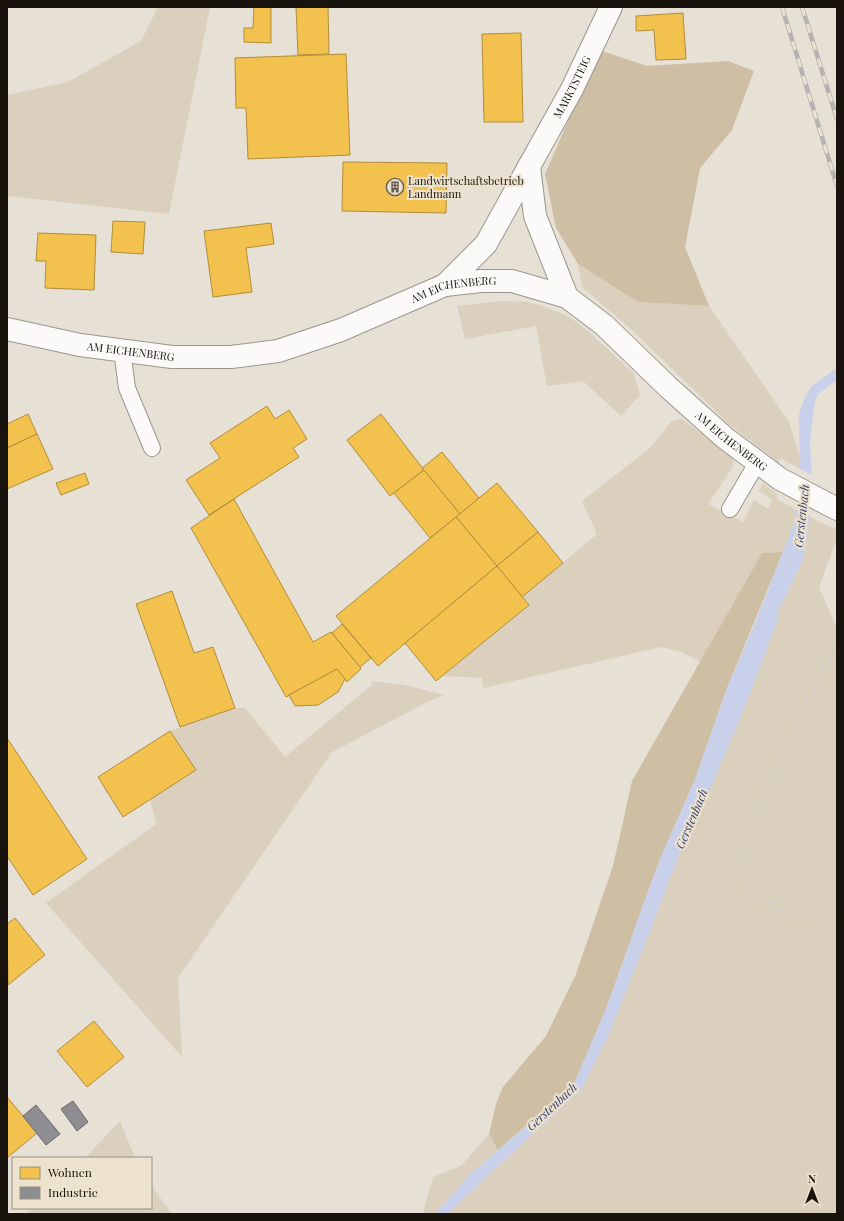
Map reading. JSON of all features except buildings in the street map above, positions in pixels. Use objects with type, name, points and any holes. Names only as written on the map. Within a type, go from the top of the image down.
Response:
[{"type":"street","name":"MARKTSTEIG","points":[[444,284],[486,244],[572,89],[611,7]]},
{"type":"street","points":[[529,166],[535,216],[567,297]]},
{"type":"street","name":"AM EICHENBERG","points":[[7,328],[80,345],[172,357],[231,357],[278,351],[341,330],[444,284],[481,281],[512,281],[567,297],[604,325],[668,387],[725,438],[780,479],[835,508]]},
{"type":"lane","points":[[122,350],[127,388],[152,448]]},
{"type":"lane","points":[[730,509],[757,462]]},
{"type":"path","points":[[837,643],[777,767],[747,834],[743,855],[748,887],[774,907],[811,918],[837,921]]},
{"type":"shaded area","points":[[158,7],[210,7],[169,214],[7,196],[7,95],[68,82],[141,41]]},
{"type":"shaded area","points":[[599,50],[647,66],[728,61],[754,71],[732,130],[700,168],[685,247],[709,306],[638,302],[578,264],[556,228],[545,174]]},
{"type":"shaded area","points":[[578,264],[638,302],[709,306],[789,422],[800,458],[800,469],[780,458],[779,463],[729,424],[633,331],[582,287]]},
{"type":"shaded area","points":[[501,301],[527,302],[543,306],[571,318],[589,332],[634,374],[640,395],[621,416],[583,381],[547,386],[536,326],[465,339],[457,306]]},
{"type":"shaded area","points":[[682,419],[733,458],[733,467],[708,504],[743,522],[754,500],[768,509],[772,500],[759,491],[763,483],[777,494],[777,499],[797,510],[795,521],[783,552],[762,553],[700,662],[682,652],[661,647],[483,688],[482,678],[443,676],[529,605],[522,597],[597,534],[582,501],[650,448],[672,421]]},
{"type":"shaded area","points":[[810,517],[837,530],[837,538],[819,587],[837,628],[837,1214],[447,1214],[582,1088],[606,1041],[652,926],[749,671],[803,560]]},
{"type":"shaded area","points":[[783,552],[727,688],[696,777],[658,864],[606,1009],[574,1084],[498,1150],[489,1134],[496,1104],[503,1087],[546,1036],[576,974],[613,866],[632,781],[762,553]]},
{"type":"shaded area","points":[[371,681],[405,685],[444,695],[429,701],[332,752],[178,978],[182,1057],[46,903],[156,824],[150,799],[196,770],[170,731],[235,708],[245,708],[285,757],[373,684]]},
{"type":"shaded area","points":[[120,1121],[135,1157],[86,1157]]},
{"type":"shaded area","points":[[489,1134],[498,1150],[470,1174],[435,1214],[402,1214],[423,1213],[433,1177],[461,1166]]},
{"type":"shaded area","points":[[152,1186],[172,1214],[26,1214],[31,1209],[152,1209]]},
{"type":"water","points":[[806,395],[815,401],[810,444],[812,475],[810,516],[803,560],[749,671],[652,926],[606,1041],[582,1088],[447,1214],[435,1214],[470,1174],[574,1084],[606,1009],[658,864],[696,777],[727,688],[755,623],[795,521],[800,469],[799,414]]},
{"type":"pier","points":[[798,468],[814,476],[812,517],[795,509]]},
{"type":"waterway","name":"Gerstenbach","points":[[806,410],[814,391],[837,374]]},
{"type":"waterway","name":"Gerstenbach","points":[[697,807],[740,706],[773,618]]},
{"type":"railway","points":[[782,7],[837,186]]},
{"type":"railway","points":[[802,7],[837,119]]},
{"type":"place","name":"Landwirtschaftsbetrieb Landmann","points":[[395,187]]}]
